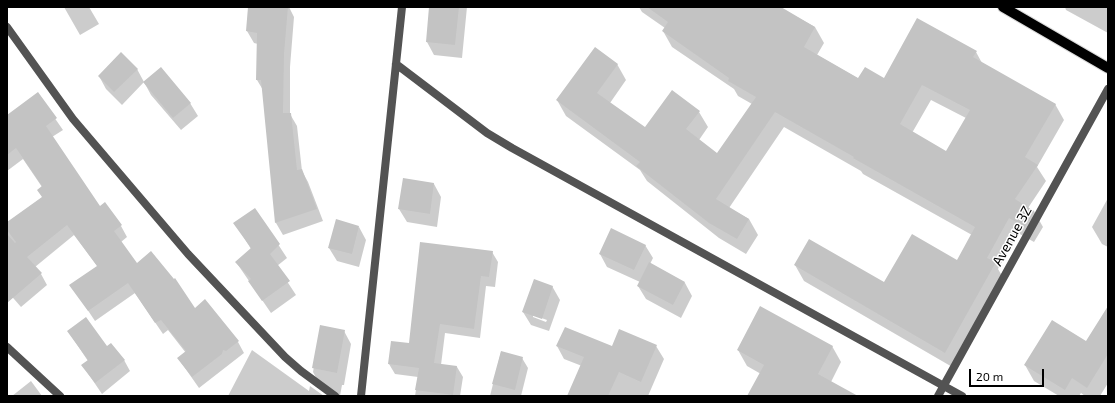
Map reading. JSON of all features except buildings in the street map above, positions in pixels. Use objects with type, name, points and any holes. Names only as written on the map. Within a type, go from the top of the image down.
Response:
[{"type":"main road","points":[[1003,7],[1108,68]]},
{"type":"street","points":[[361,396],[402,7]]},
{"type":"street","points":[[7,27],[73,119],[188,254],[285,357],[335,396]]},
{"type":"street","points":[[396,64],[486,132],[512,148],[962,396]]},
{"type":"street","name":"Avenue 3Z","points":[[938,396],[1108,89]]},
{"type":"street","points":[[7,347],[60,396]]}]
